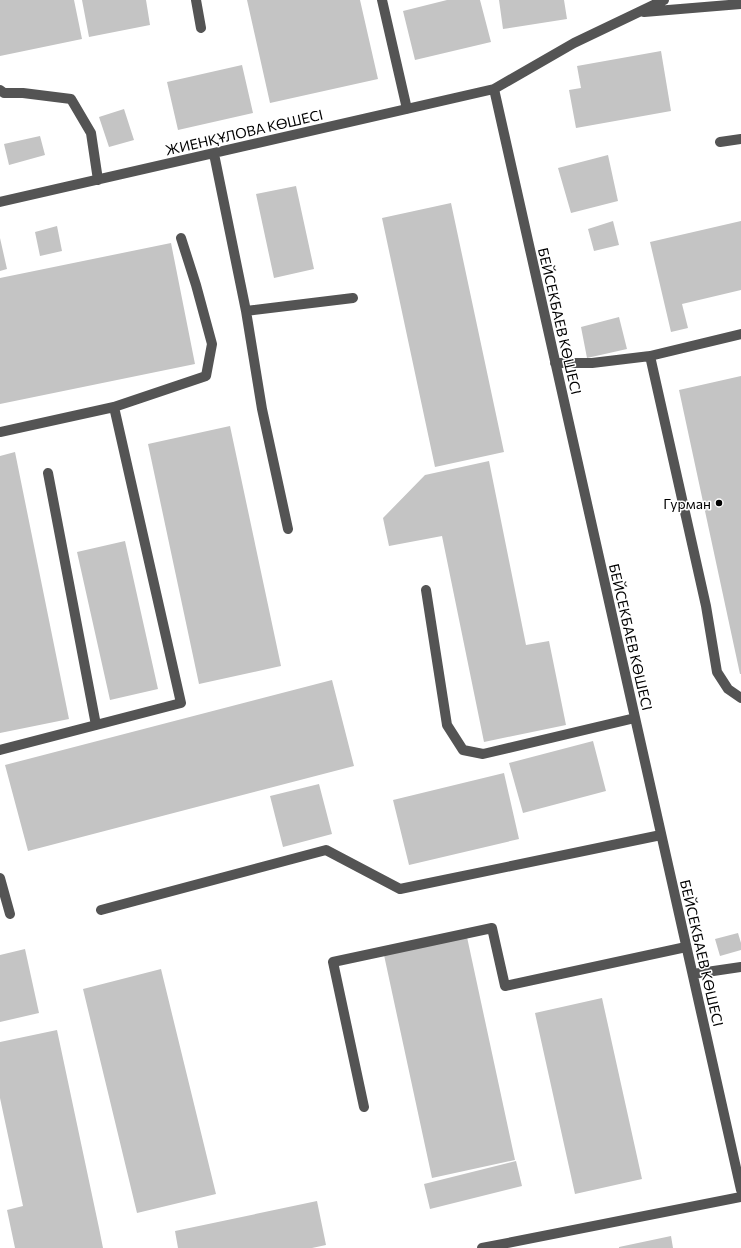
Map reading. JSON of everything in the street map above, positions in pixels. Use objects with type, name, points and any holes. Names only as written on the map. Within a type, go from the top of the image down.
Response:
[{"type":"street","points":[[196,0],[201,28]]},
{"type":"street","points":[[382,0],[407,109]]},
{"type":"street","name":"ЖИЕНҚҰЛОВА КӨШЕСІ","points":[[0,202],[494,89],[574,42],[664,0]]},
{"type":"street","points":[[638,12],[741,4]]},
{"type":"street","name":"БЕЙСЕКБАЕВ КӨШЕСІ","points":[[494,89],[741,1190]]},
{"type":"street","points":[[0,90],[4,93],[23,92],[70,99],[91,133],[98,180]]},
{"type":"street","points":[[720,142],[741,139]]},
{"type":"street","points":[[214,154],[246,311],[262,409],[288,529]]},
{"type":"street","points":[[0,432],[114,407],[206,376],[212,344],[196,285],[181,238]]},
{"type":"street","points":[[246,311],[353,298]]},
{"type":"street","points":[[555,364],[592,363],[650,356],[741,334]]},
{"type":"street","points":[[650,356],[706,606],[717,672],[728,689],[741,698]]},
{"type":"street","points":[[0,750],[181,703],[114,407]]},
{"type":"street","points":[[48,473],[96,725]]},
{"type":"street","points":[[426,590],[447,724],[463,750],[484,754],[635,718]]},
{"type":"street","points":[[101,910],[326,850],[400,889],[661,835]]},
{"type":"street","points":[[0,878],[10,914]]},
{"type":"street","points":[[364,1107],[333,962],[492,928],[505,986],[686,947]]},
{"type":"street","points":[[693,974],[741,967]]},
{"type":"street","points":[[482,1248],[741,1197]]},
{"type":"building","points":[[0,0],[74,0],[82,39],[0,56]]},
{"type":"building","points":[[82,0],[146,0],[150,25],[89,37]]},
{"type":"building","points":[[247,0],[360,0],[378,79],[270,103]]},
{"type":"building","points":[[447,0],[480,0],[491,42],[415,60],[403,11]]},
{"type":"building","points":[[499,0],[564,0],[567,19],[503,29]]},
{"type":"building","points":[[661,51],[671,111],[576,128],[569,90],[581,88],[577,66]]},
{"type":"building","points":[[242,65],[253,113],[178,130],[167,82]]},
{"type":"building","points":[[124,109],[134,140],[109,147],[99,117]]},
{"type":"building","points":[[40,136],[45,155],[9,165],[4,144]]},
{"type":"building","points":[[608,155],[618,201],[571,213],[558,168]]},
{"type":"building","points":[[296,186],[314,269],[274,278],[256,194]]},
{"type":"building","points":[[451,203],[504,452],[435,467],[382,218]]},
{"type":"building","points":[[613,221],[619,245],[594,251],[588,229]]},
{"type":"building","points":[[741,221],[741,290],[682,304],[688,328],[671,332],[650,242]]},
{"type":"building","points":[[57,226],[62,251],[40,256],[35,232]]},
{"type":"building","points":[[0,238],[7,269],[0,271]]},
{"type":"building","points":[[171,243],[195,364],[0,404],[0,278]]},
{"type":"building","points":[[619,317],[627,349],[587,358],[581,327]]},
{"type":"building","points":[[741,376],[741,674],[740,674],[679,390]]},
{"type":"building","points":[[230,426],[281,666],[199,684],[148,444]]},
{"type":"building","points":[[15,452],[69,719],[0,733],[0,456]]},
{"type":"building","points":[[489,461],[526,645],[549,641],[566,725],[484,742],[442,536],[389,546],[383,518],[425,475]]},
{"type":"building","points":[[125,541],[158,689],[110,700],[77,552]]},
{"type":"building","points":[[332,680],[354,766],[28,851],[5,765]]},
{"type":"building","points":[[593,741],[606,791],[523,813],[509,763]]},
{"type":"building","points":[[504,773],[519,839],[409,865],[393,800]]},
{"type":"building","points":[[319,784],[332,834],[283,847],[270,796]]},
{"type":"building","points":[[738,933],[741,943],[741,950],[720,956],[715,939]]},
{"type":"building","points":[[467,937],[515,1160],[432,1178],[384,955]]},
{"type":"building","points":[[25,949],[39,1013],[0,1022],[0,955]]},
{"type":"building","points":[[161,969],[216,1194],[137,1213],[83,989]]},
{"type":"building","points":[[602,998],[642,1179],[575,1194],[535,1013]]},
{"type":"building","points":[[57,1030],[103,1248],[15,1248],[7,1210],[23,1206],[0,1098],[0,1042]]},
{"type":"building","points":[[516,1161],[522,1186],[430,1209],[424,1184]]},
{"type":"building","points":[[317,1201],[326,1245],[312,1248],[178,1248],[175,1231]]},
{"type":"building","points":[[671,1236],[673,1248],[619,1248],[619,1247]]},
{"type":"place","name":"Гурман","points":[[719,503]]}]
